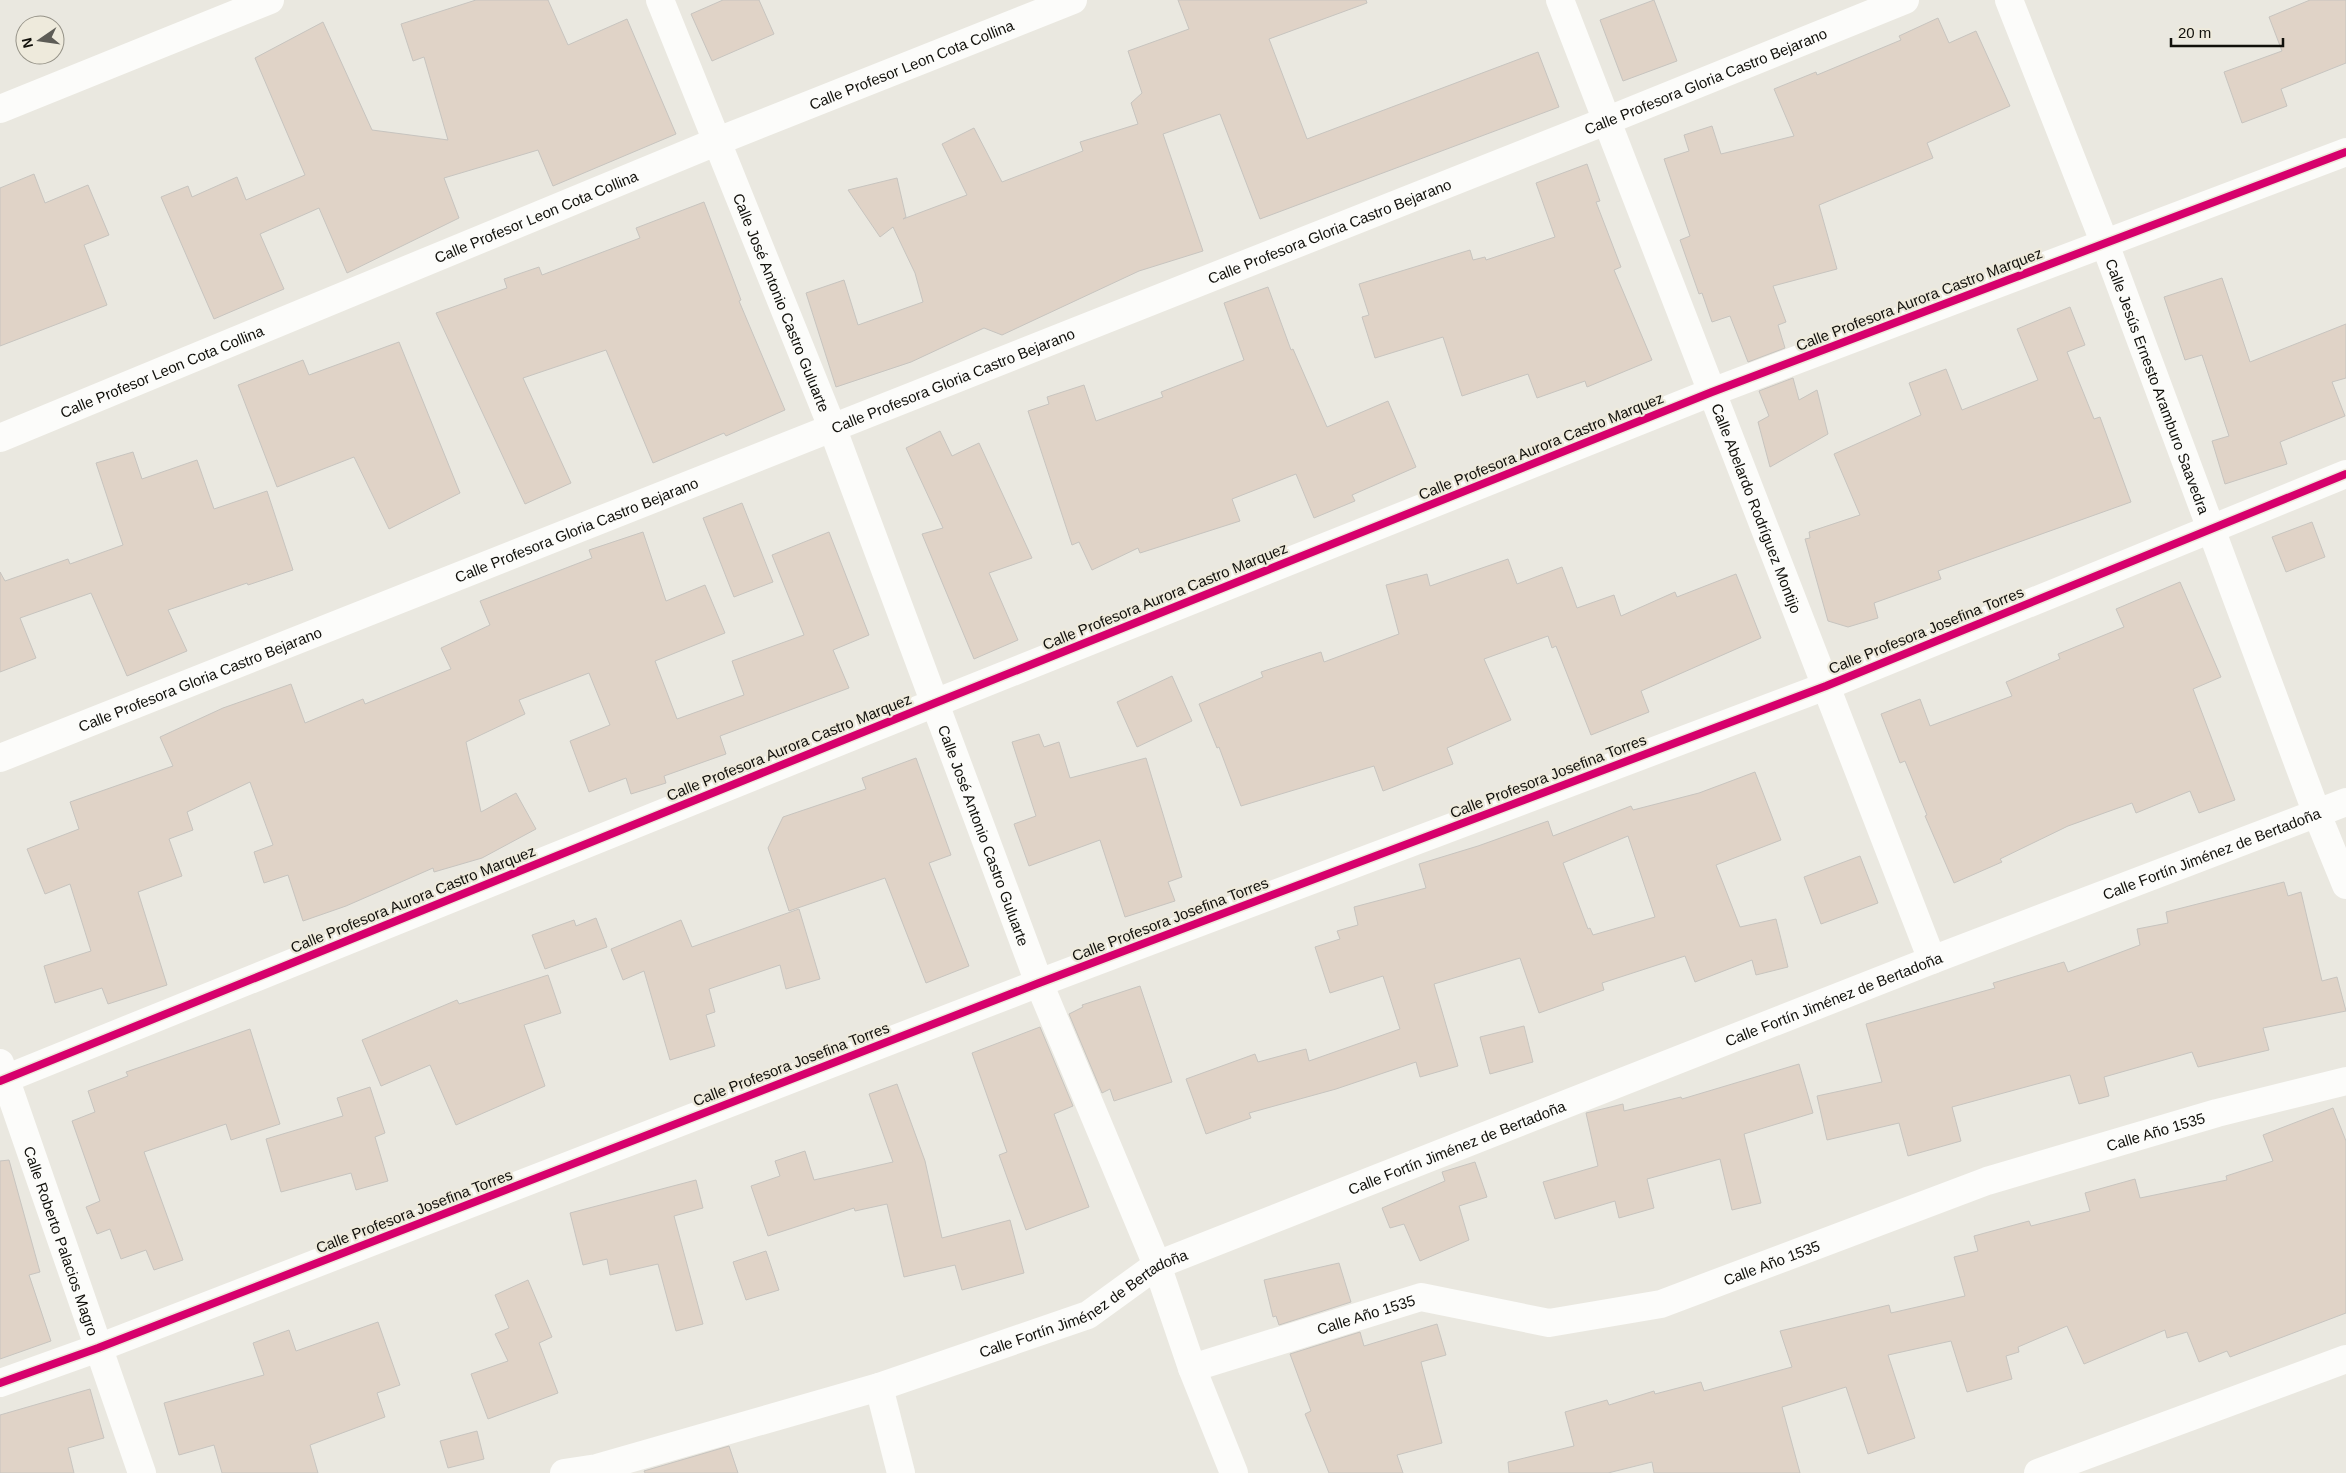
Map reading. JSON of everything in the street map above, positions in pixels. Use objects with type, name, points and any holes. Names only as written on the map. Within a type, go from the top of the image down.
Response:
[{"type":"street","points":[[0,109],[270,0]]},
{"type":"street","name":"Calle José Antonio Castro Guluarte","points":[[660,0],[832,427],[1040,983],[1157,1265],[1192,1368],[1234,1473]]},
{"type":"street","name":"Calle Profesor Leon Cota Collina","points":[[0,438],[718,141],[1073,0]]},
{"type":"street","name":"Calle Abelardo Rodríguez Montijo","points":[[1560,0],[1932,960]]},
{"type":"street","name":"Calle Profesora Gloria Castro Bejarano","points":[[0,758],[1606,122],[1905,0]]},
{"type":"street","name":"Calle Jesús Ernesto Aramburo Saavedra","points":[[2009,0],[2105,244],[2317,814],[2346,885]]},
{"type":"street","name":"Calle Profesora Aurora Castro Marquez","points":[[2,1074],[1712,392],[2346,152]]},
{"type":"street","name":"Calle Profesora Josefina Torres","points":[[0,1383],[98,1348],[1040,983],[1826,686],[2346,474]]},
{"type":"street","name":"Calle Fortín Jiménez de Bertadoña","points":[[564,1473],[598,1470],[879,1387],[1088,1315],[1157,1265],[1932,960],[2346,802]]},
{"type":"street","name":"Calle Roberto Palacios Magro","points":[[2,1074],[142,1473]]},
{"type":"street","name":"Calle Año 1535","points":[[1192,1368],[1421,1297],[1549,1323],[1661,1304],[1987,1181],[2217,1113],[2346,1081]]},
{"type":"street","points":[[2038,1473],[2346,1359]]},
{"type":"street","points":[[879,1387],[900,1473]]},
{"type":"building","points":[[476,0],[548,0],[568,45],[627,19],[676,134],[553,186],[538,150],[444,178],[459,218],[347,273],[319,208],[260,234],[284,289],[214,319],[161,197],[188,186],[192,197],[237,177],[246,200],[305,175],[255,58],[323,22],[372,130],[448,140],[424,57],[413,61],[401,24]]},
{"type":"building","points":[[723,0],[759,0],[774,34],[712,61],[691,14]]},
{"type":"building","points":[[1178,0],[1366,0],[1367,3],[1269,39],[1307,139],[1538,52],[1559,107],[1260,219],[1220,114],[1163,134],[1203,251],[1139,271],[1002,335],[984,328],[911,362],[836,387],[806,293],[844,280],[858,325],[923,302],[915,273],[893,227],[880,237],[848,190],[897,178],[906,217],[903,219],[967,195],[942,144],[974,128],[1002,182],[1083,151],[1080,142],[1138,124],[1131,103],[1142,93],[1128,51],[1189,29]]},
{"type":"building","points":[[1654,0],[1677,61],[1623,81],[1600,20]]},
{"type":"building","points":[[2310,0],[2346,0],[2346,63],[2281,89],[2287,106],[2242,123],[2224,72],[2282,51],[2269,17]]},
{"type":"building","points":[[1938,18],[1949,43],[1976,31],[2010,106],[1927,143],[1933,158],[1819,205],[1837,269],[1773,286],[1786,322],[1778,325],[1785,348],[1748,362],[1730,316],[1712,322],[1702,293],[1699,294],[1680,240],[1690,236],[1664,159],[1689,151],[1684,135],[1712,126],[1721,154],[1794,136],[1774,89],[1816,72],[1817,75],[1901,40],[1899,36]]},
{"type":"building","points":[[1587,164],[1600,201],[1596,202],[1621,267],[1614,270],[1652,360],[1587,387],[1585,381],[1537,398],[1528,374],[1462,396],[1443,337],[1375,358],[1362,317],[1369,315],[1359,284],[1470,250],[1473,260],[1485,257],[1486,260],[1555,237],[1536,183]]},
{"type":"building","points":[[34,174],[45,203],[88,185],[109,235],[84,245],[107,305],[0,346],[0,188]]},
{"type":"building","points":[[704,202],[741,300],[739,301],[785,410],[726,436],[724,433],[653,463],[606,350],[523,378],[571,483],[525,504],[436,313],[507,288],[504,279],[539,267],[542,275],[640,238],[636,228]]},
{"type":"building","points":[[2222,278],[2250,362],[2346,324],[2346,378],[2332,382],[2345,416],[2280,442],[2287,464],[2225,484],[2212,441],[2229,436],[2202,355],[2185,360],[2164,297]]},
{"type":"building","points":[[1268,287],[1291,350],[1293,349],[1327,427],[1388,401],[1416,467],[1352,495],[1355,501],[1314,518],[1296,474],[1232,499],[1240,521],[1140,553],[1138,548],[1092,570],[1079,542],[1072,545],[1028,411],[1049,404],[1047,397],[1084,385],[1096,421],[1163,397],[1161,392],[1244,360],[1224,303]]},
{"type":"building","points":[[2070,307],[2085,345],[2067,352],[2094,419],[2100,417],[2131,502],[1938,571],[1941,579],[1874,603],[1878,618],[1848,627],[1828,621],[1805,539],[1810,538],[1809,532],[1860,515],[1834,454],[1921,415],[1909,383],[1946,369],[1962,410],[2038,380],[2017,329]]},
{"type":"building","points":[[399,342],[460,493],[389,529],[354,457],[277,487],[238,385],[303,360],[309,375]]},
{"type":"building","points":[[1793,378],[1799,400],[1817,390],[1828,434],[1770,467],[1758,422],[1769,416],[1759,391]]},
{"type":"building","points":[[940,431],[952,456],[979,443],[1032,558],[989,573],[1018,640],[974,659],[922,534],[943,528],[906,448]]},
{"type":"building","points":[[133,452],[142,479],[197,460],[214,509],[267,491],[293,570],[248,585],[247,583],[168,610],[187,651],[127,676],[91,593],[20,618],[36,658],[0,672],[0,572],[5,581],[68,559],[70,564],[123,545],[96,463]]},
{"type":"building","points":[[742,503],[773,582],[734,597],[703,518]]},
{"type":"building","points":[[2312,522],[2325,557],[2286,572],[2272,537]]},
{"type":"building","points":[[643,532],[666,601],[705,585],[725,633],[655,661],[677,719],[744,695],[732,661],[804,635],[772,555],[829,532],[869,635],[833,650],[849,688],[720,736],[726,754],[664,776],[666,783],[631,794],[626,778],[589,792],[570,741],[610,725],[589,673],[519,700],[525,714],[466,742],[481,812],[516,793],[536,829],[482,858],[434,872],[433,868],[346,906],[303,921],[288,875],[264,883],[254,852],[273,845],[250,782],[187,812],[193,830],[169,839],[182,876],[138,892],[167,985],[108,1004],[102,988],[55,1003],[44,966],[91,951],[70,884],[45,894],[27,849],[79,829],[70,802],[173,766],[160,737],[223,708],[291,684],[305,723],[363,699],[365,704],[451,669],[441,648],[490,625],[480,601],[592,558],[589,550]]},
{"type":"building","points":[[1508,559],[1517,584],[1562,567],[1577,608],[1614,595],[1621,616],[1675,592],[1677,597],[1736,574],[1761,638],[1641,691],[1649,712],[1591,735],[1556,646],[1552,648],[1548,636],[1484,659],[1511,720],[1447,748],[1453,764],[1383,791],[1374,766],[1241,806],[1219,747],[1217,748],[1199,704],[1263,677],[1261,672],[1321,652],[1324,662],[1399,634],[1386,585],[1427,574],[1430,586]]},
{"type":"building","points":[[2180,582],[2221,677],[2193,689],[2235,800],[2199,813],[2190,791],[2136,813],[2132,803],[2068,826],[2000,859],[2002,862],[1954,883],[1925,816],[1927,815],[1905,761],[1900,763],[1881,714],[1920,699],[1930,726],[2012,696],[2006,682],[2060,659],[2058,654],[2124,627],[2116,609]]},
{"type":"building","points":[[1172,676],[1192,721],[1137,747],[1117,702]]},
{"type":"building","points":[[1039,734],[1044,747],[1059,742],[1070,778],[1146,758],[1182,877],[1168,882],[1175,901],[1125,917],[1100,840],[1029,866],[1014,824],[1036,816],[1012,742]]},
{"type":"building","points":[[916,758],[951,855],[929,863],[969,966],[926,983],[885,878],[789,911],[768,848],[783,817],[866,789],[862,778]]},
{"type":"building","points":[[1755,772],[1781,840],[1716,865],[1740,927],[1776,919],[1788,967],[1756,975],[1752,960],[1695,982],[1685,956],[1602,983],[1604,990],[1539,1013],[1520,958],[1434,984],[1458,1066],[1420,1077],[1416,1062],[1336,1089],[1249,1113],[1251,1118],[1206,1134],[1186,1079],[1255,1054],[1258,1062],[1306,1049],[1309,1061],[1400,1029],[1383,976],[1330,993],[1315,947],[1340,939],[1337,931],[1358,925],[1354,907],[1426,888],[1419,864],[1478,846],[1548,821],[1553,836],[1631,806],[1633,810],[1699,793]],"holes":[[[1628,836],[1655,917],[1593,935],[1590,928],[1588,929],[1563,863]]]},
{"type":"building","points":[[1860,856],[1878,903],[1821,924],[1804,877]]},
{"type":"building","points":[[2284,882],[2288,896],[2301,892],[2322,981],[2337,977],[2346,1011],[2263,1028],[2269,1050],[2198,1067],[2192,1052],[2104,1077],[2109,1096],[2079,1104],[2070,1075],[1952,1107],[1961,1141],[1908,1156],[1899,1123],[1827,1140],[1817,1096],[1882,1082],[1866,1024],[1995,988],[1993,983],[2064,962],[2068,972],[2140,945],[2137,929],[2168,923],[2166,912]]},
{"type":"building","points":[[799,909],[820,979],[786,989],[780,965],[709,989],[715,1012],[706,1015],[715,1046],[670,1060],[644,971],[623,980],[611,949],[681,920],[692,947]]},
{"type":"building","points":[[596,918],[607,947],[545,969],[532,935],[574,920],[576,926]]},
{"type":"building","points":[[548,975],[561,1013],[524,1025],[545,1086],[456,1125],[430,1065],[381,1086],[362,1040],[457,1000],[459,1004]]},
{"type":"building","points":[[1140,986],[1172,1082],[1114,1101],[1110,1089],[1102,1093],[1069,1014],[1083,1007],[1082,1005]]},
{"type":"building","points":[[1524,1026],[1533,1062],[1490,1074],[1480,1037]]},
{"type":"building","points":[[1040,1027],[1073,1106],[1054,1114],[1089,1207],[1026,1230],[999,1155],[1007,1152],[972,1053]]},
{"type":"building","points":[[250,1029],[280,1124],[231,1140],[226,1124],[144,1152],[183,1260],[154,1270],[146,1250],[121,1259],[110,1229],[97,1234],[86,1207],[100,1201],[72,1121],[95,1112],[88,1091],[128,1076],[126,1072]]},
{"type":"building","points":[[1799,1064],[1813,1113],[1744,1134],[1761,1203],[1732,1210],[1720,1159],[1647,1179],[1654,1208],[1619,1218],[1615,1201],[1555,1219],[1543,1182],[1598,1166],[1586,1113],[1623,1104],[1624,1111],[1681,1097],[1682,1099]]},
{"type":"building","points":[[897,1084],[925,1161],[942,1238],[1010,1220],[1024,1273],[962,1290],[955,1265],[904,1277],[887,1204],[855,1211],[854,1208],[768,1236],[751,1186],[780,1176],[775,1161],[805,1151],[814,1180],[893,1162],[869,1094]]},
{"type":"building","points":[[370,1087],[385,1133],[375,1137],[388,1181],[356,1190],[351,1173],[281,1192],[266,1139],[343,1116],[337,1098]]},
{"type":"building","points":[[2333,1108],[2346,1141],[2346,1313],[2230,1357],[2227,1351],[2199,1362],[2187,1332],[2167,1338],[2165,1330],[2084,1364],[2067,1326],[2018,1347],[2019,1352],[2006,1356],[2012,1379],[1967,1392],[1951,1341],[1888,1355],[1915,1438],[1868,1454],[1846,1387],[1782,1407],[1800,1473],[1654,1473],[1652,1462],[1608,1473],[1509,1473],[1508,1462],[1574,1446],[1565,1412],[1607,1400],[1609,1405],[1654,1391],[1655,1394],[1701,1382],[1704,1391],[1792,1367],[1780,1331],[1889,1305],[1891,1313],[1965,1296],[1954,1257],[1978,1251],[1974,1236],[2029,1221],[2031,1226],[2090,1211],[2085,1193],[2135,1179],[2140,1198],[2227,1180],[2226,1176],[2273,1161],[2263,1135]]},
{"type":"building","points":[[9,1160],[40,1272],[29,1275],[51,1341],[0,1359],[0,1161]]},
{"type":"building","points":[[1475,1162],[1487,1197],[1459,1206],[1469,1240],[1420,1261],[1404,1224],[1390,1228],[1382,1208],[1445,1181],[1442,1172]]},
{"type":"building","points":[[696,1180],[703,1208],[674,1216],[703,1324],[676,1331],[658,1264],[610,1275],[607,1259],[583,1265],[570,1213]]},
{"type":"building","points":[[766,1251],[779,1290],[746,1300],[733,1262]]},
{"type":"building","points":[[1339,1263],[1351,1302],[1279,1325],[1276,1316],[1273,1317],[1264,1280]]},
{"type":"building","points":[[528,1280],[552,1337],[539,1343],[558,1393],[488,1419],[471,1374],[508,1361],[495,1334],[509,1328],[495,1295]]},
{"type":"building","points":[[378,1322],[400,1385],[377,1393],[385,1417],[310,1445],[318,1473],[222,1473],[214,1445],[179,1455],[164,1403],[264,1375],[253,1343],[289,1330],[296,1351]]},
{"type":"building","points":[[1437,1324],[1446,1355],[1421,1362],[1442,1443],[1397,1455],[1403,1473],[1329,1473],[1305,1414],[1311,1411],[1290,1354],[1360,1332],[1364,1346]]},
{"type":"building","points":[[90,1389],[104,1438],[68,1448],[74,1473],[0,1473],[0,1415]]},
{"type":"building","points":[[477,1431],[484,1459],[448,1468],[440,1441]]},
{"type":"building","points":[[729,1446],[738,1473],[645,1473],[644,1471]]},
{"type":"cycle path","points":[[0,1081],[935,703],[1712,392],[2346,152]]},
{"type":"cycle path","points":[[0,1383],[98,1348],[1039,983],[1826,686],[2346,474]]}]
